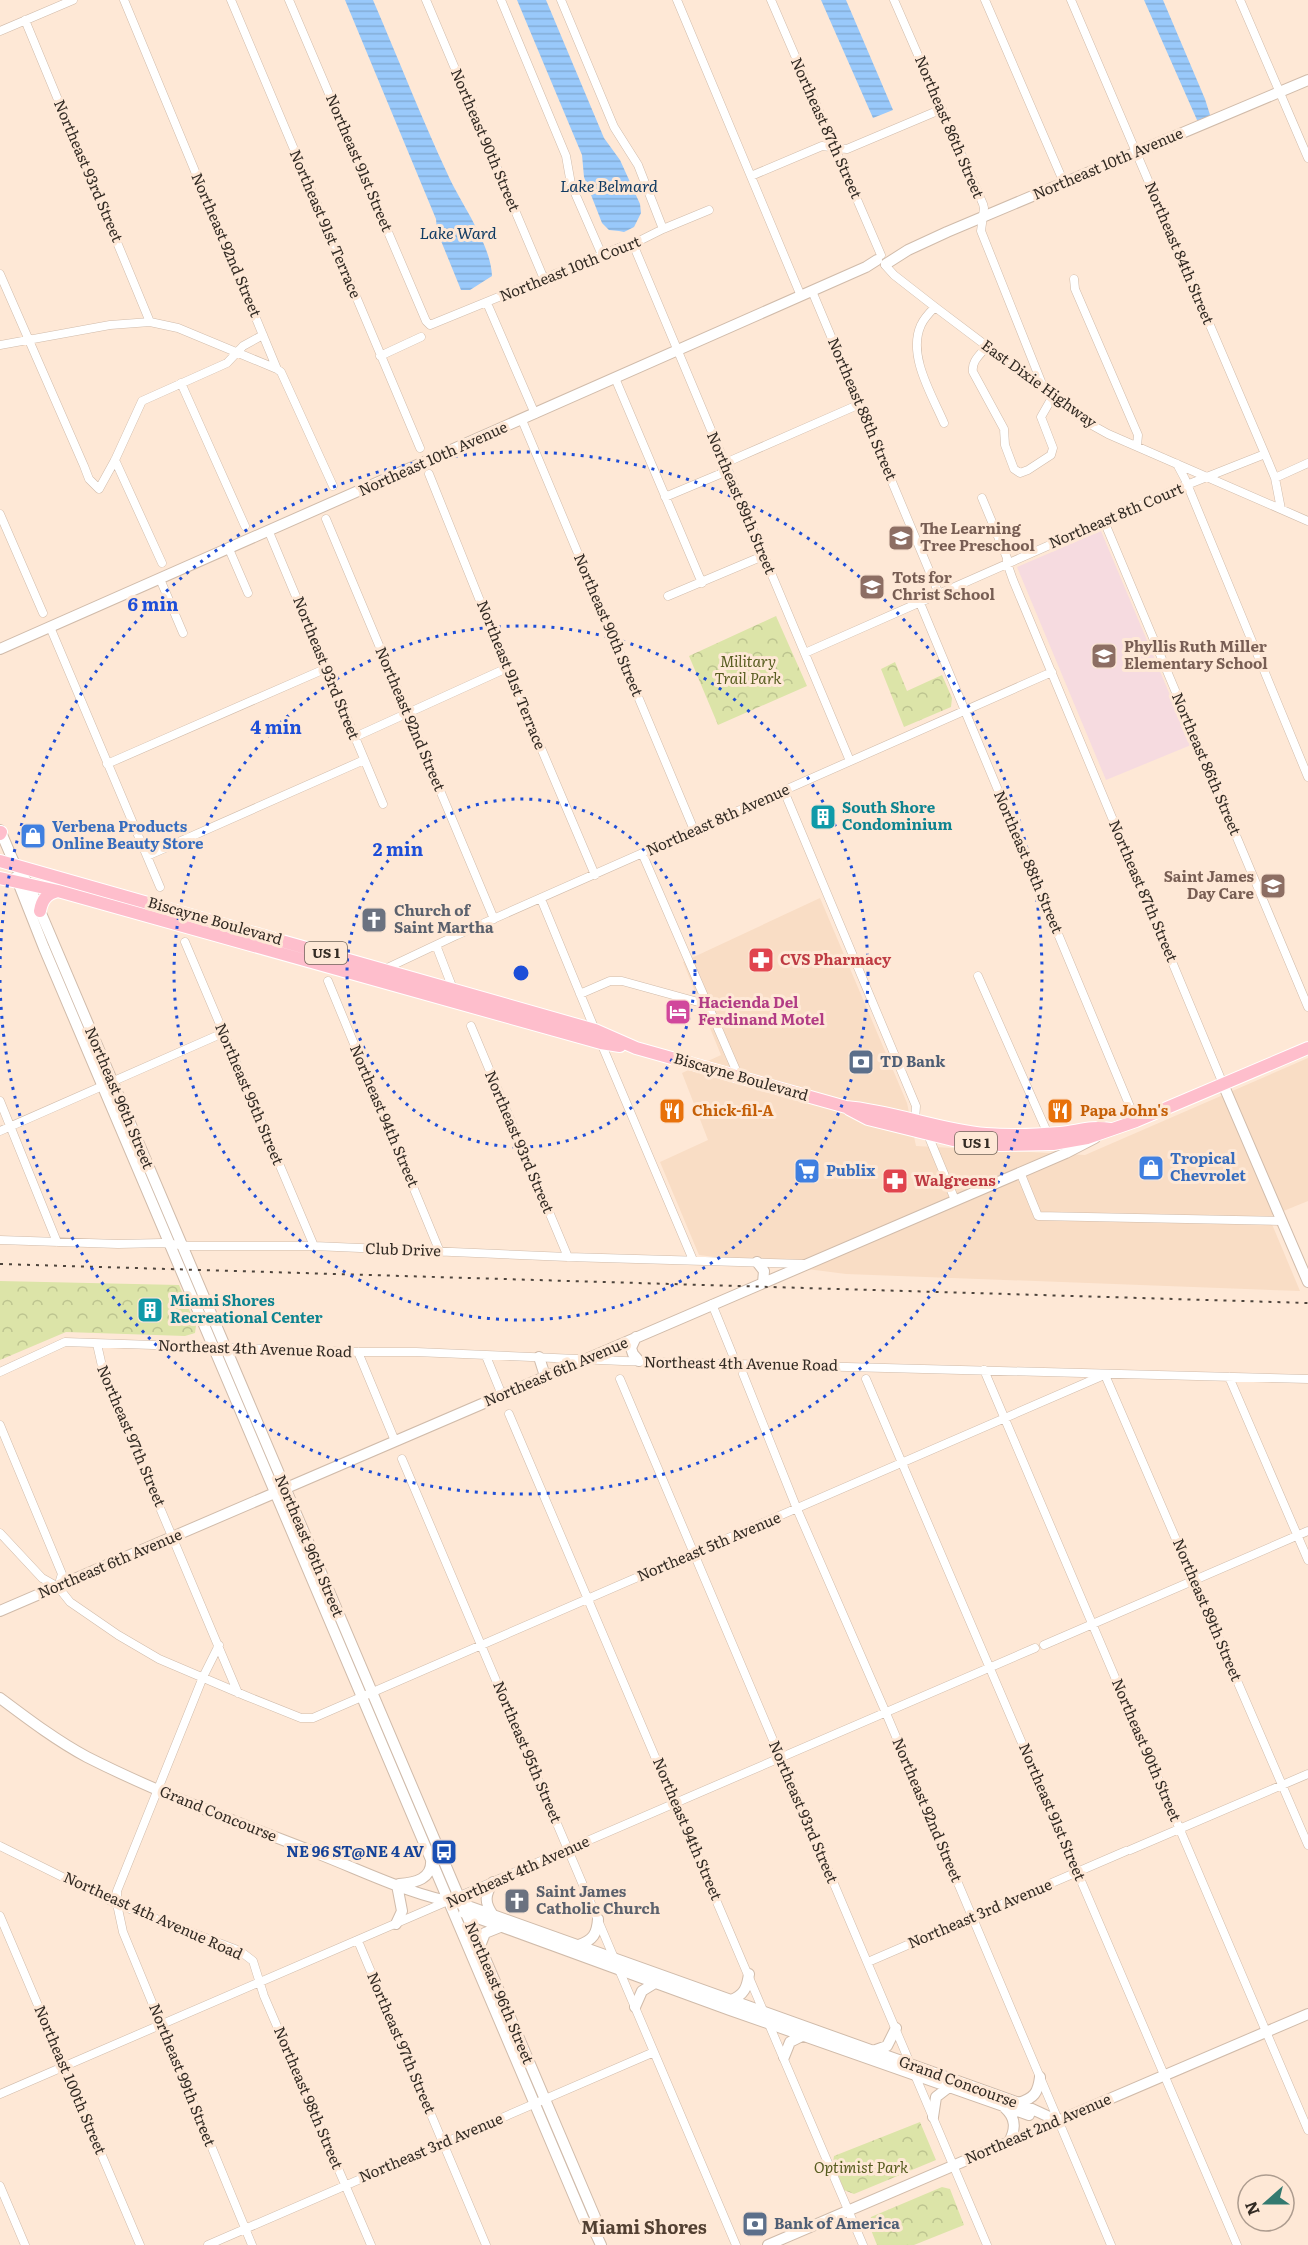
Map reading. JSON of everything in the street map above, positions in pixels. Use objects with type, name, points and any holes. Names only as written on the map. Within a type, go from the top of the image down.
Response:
[{"type":"main road","name":"Biscayne Boulevard","points":[[0,861],[595,1030],[636,1048]]},
{"type":"main road","name":"Biscayne Boulevard","points":[[0,878],[58,891],[602,1043],[636,1048],[846,1107],[872,1109],[915,1121],[974,1133],[1048,1134],[1094,1126],[1110,1129]]},
{"type":"main road","points":[[40,911],[42,902],[47,896],[58,891]]},
{"type":"main road","points":[[239,941],[255,941],[265,936]]},
{"type":"main road","points":[[362,977],[377,974],[385,969]]},
{"type":"main road","name":"Biscayne Boulevard","points":[[846,1107],[868,1119],[928,1135],[982,1144],[1032,1145],[1087,1138],[1136,1121],[1308,1048]]},
{"type":"street","points":[[0,31],[73,0]]},
{"type":"street","name":"Northeast 92nd Street","points":[[124,0],[277,369],[281,372],[333,486]]},
{"type":"street","name":"Northeast 91st Terrace","points":[[231,0],[420,448]]},
{"type":"street","name":"Northeast 91st Street","points":[[289,0],[426,321],[430,325]]},
{"type":"street","name":"Northeast 90th Street","points":[[426,0],[544,279]]},
{"type":"street","points":[[501,0],[566,156],[571,184],[602,255]]},
{"type":"street","points":[[561,0],[614,127],[638,165],[663,229]]},
{"type":"street","points":[[677,0],[801,296]]},
{"type":"street","name":"Northeast 87th Street","points":[[771,0],[882,261]]},
{"type":"street","name":"Northeast 86th Street","points":[[894,0],[983,204],[981,231],[1044,389]]},
{"type":"street","points":[[985,0],[1064,183]]},
{"type":"street","name":"Northeast 84th Street","points":[[1071,0],[1275,478],[1281,509]]},
{"type":"street","points":[[1240,0],[1308,158]]},
{"type":"street","name":"Northeast 93rd Street","points":[[25,20],[150,322]]},
{"type":"street","name":"Northeast 10th Avenue","points":[[0,649],[866,267],[1308,80]]},
{"type":"street","points":[[751,176],[822,146],[847,149],[942,109]]},
{"type":"street","name":"Northeast 10th Court","points":[[430,325],[633,244],[709,210]]},
{"type":"street","name":"Northeast 89th Street","points":[[633,244],[850,761]]},
{"type":"street","name":"East Dixie Highway","points":[[882,261],[894,275],[1090,424],[1308,520]]},
{"type":"street","points":[[0,274],[89,479],[99,489],[142,401],[227,363],[243,346],[263,335]]},
{"type":"street","points":[[1074,279],[1075,289],[1138,435],[1137,446]]},
{"type":"street","name":"Northeast 88th Street","points":[[812,291],[939,594]]},
{"type":"street","points":[[487,303],[535,414]]},
{"type":"street","points":[[935,307],[921,323],[917,346],[919,363],[944,423]]},
{"type":"street","points":[[0,345],[110,325],[150,322],[178,327],[277,369]]},
{"type":"street","points":[[380,356],[421,337]]},
{"type":"street","points":[[987,346],[975,360],[972,367],[973,372],[1004,429],[1005,445],[1014,469],[1020,473],[1051,454],[1053,448],[1041,417],[1053,396]]},
{"type":"street","points":[[615,378],[702,583]]},
{"type":"street","points":[[181,383],[245,526]]},
{"type":"street","points":[[665,497],[720,474],[732,460],[860,404]]},
{"type":"street","name":"Northeast 90th Street","points":[[522,420],[694,830]]},
{"type":"street","name":"Northeast 8th Court","points":[[804,653],[1104,521],[1265,454]]},
{"type":"street","points":[[115,460],[162,563]]},
{"type":"street","points":[[1275,478],[1308,463]]},
{"type":"street","points":[[1177,464],[1188,485],[1308,777]]},
{"type":"street","name":"Northeast 91st Terrace","points":[[429,474],[507,668],[595,874]]},
{"type":"street","name":"Northeast 87th Street","points":[[982,498],[1223,1084],[1308,1282]]},
{"type":"street","points":[[0,514],[43,612]]},
{"type":"street","name":"Northeast 92nd Street","points":[[326,519],[494,919]]},
{"type":"street","name":"Northeast 86th Street","points":[[1104,521],[1308,1007]]},
{"type":"street","name":"Northeast 93rd Street","points":[[269,532],[383,804]]},
{"type":"street","points":[[229,549],[248,593]]},
{"type":"street","points":[[668,596],[763,556]]},
{"type":"street","points":[[160,579],[183,633]]},
{"type":"street","name":"Northeast 88th Street","points":[[920,603],[1136,1121]]},
{"type":"street","points":[[50,627],[160,887]]},
{"type":"street","points":[[107,764],[327,668]]},
{"type":"street","points":[[355,737],[507,668]]},
{"type":"street","name":"Northeast 8th Avenue","points":[[385,969],[1052,672]]},
{"type":"street","points":[[147,856],[364,760]]},
{"type":"street","points":[[784,791],[916,1106],[915,1121]]},
{"type":"street","name":"Northeast 96th Street","points":[[0,832],[107,1083],[226,1348],[280,1490]]},
{"type":"street","points":[[642,853],[739,1077]]},
{"type":"street","name":"Northeast 96th Street","points":[[23,884],[40,911],[169,1244],[213,1347],[280,1490],[539,2101],[595,2217],[594,2230],[601,2245]]},
{"type":"street","points":[[541,899],[595,1030]]},
{"type":"street","name":"Northeast 95th Street","points":[[185,942],[314,1246]]},
{"type":"street","points":[[436,945],[453,989]]},
{"type":"street","points":[[978,976],[1048,1134]]},
{"type":"street","name":"Northeast 94th Street","points":[[328,981],[440,1252]]},
{"type":"street","points":[[580,994],[610,981],[622,981],[709,1005]]},
{"type":"street","name":"Northeast 93rd Street","points":[[471,1026],[568,1257]]},
{"type":"street","points":[[0,1131],[223,1033]]},
{"type":"street","points":[[602,1043],[693,1260]]},
{"type":"street","points":[[0,1101],[57,1242]]},
{"type":"street","name":"Northeast 6th Avenue","points":[[0,1611],[1066,1153],[1110,1129]]},
{"type":"street","points":[[928,1135],[955,1200]]},
{"type":"street","points":[[1020,1172],[1038,1216],[1281,1221]]},
{"type":"street","name":"Club Drive","points":[[0,1240],[314,1246],[806,1264]]},
{"type":"street","points":[[757,1262],[764,1271],[763,1283]]},
{"type":"street","points":[[712,1304],[736,1363]]},
{"type":"street","points":[[636,1337],[631,1348],[639,1361]]},
{"type":"street","name":"Northeast 4th Avenue Road","points":[[0,1372],[65,1342],[1105,1375],[1308,1379]]},
{"type":"street","name":"Northeast 97th Street","points":[[97,1344],[104,1375],[174,1536],[238,1693]]},
{"type":"street","points":[[358,1352],[395,1441]]},
{"type":"street","points":[[486,1356],[502,1395]]},
{"type":"street","points":[[539,1357],[545,1376]]},
{"type":"street","name":"Northeast 90th Street","points":[[984,1370],[1308,2130]]},
{"type":"street","name":"Northeast 92nd Street","points":[[743,1374],[797,1509],[886,1713],[1111,2245]]},
{"type":"street","name":"Northeast 89th Street","points":[[1105,1375],[1308,1845]]},
{"type":"street","name":"Northeast 5th Avenue","points":[[238,1693],[301,1718],[313,1718],[1105,1375]]},
{"type":"street","points":[[1229,1377],[1308,1560]]},
{"type":"street","name":"Northeast 93rd Street","points":[[620,1379],[987,2245]]},
{"type":"street","name":"Northeast 91st Street","points":[[866,1379],[1237,2245]]},
{"type":"street","name":"Northeast 94th Street","points":[[509,1414],[863,2245]]},
{"type":"street","points":[[0,1425],[62,1574],[58,1587]]},
{"type":"street","name":"Northeast 95th Street","points":[[402,1459],[736,2245]]},
{"type":"street","name":"Northeast 4th Avenue","points":[[0,2094],[396,1924],[456,1901],[493,1882],[779,1758],[1308,1532]]},
{"type":"street","points":[[0,1533],[42,1578],[58,1587],[70,1602],[118,1635],[159,1659],[238,1693]]},
{"type":"street","points":[[117,1904],[117,1891],[157,1789],[203,1677],[219,1645]]},
{"type":"street","name":"Northeast 96th Street","points":[[367,1695],[431,1859],[466,1915],[480,1946],[539,2101]]},
{"type":"street","name":"Grand Concourse","points":[[0,1698],[86,1756],[157,1789],[397,1885],[456,1901],[873,2051],[949,2087],[1037,2117],[1058,2121]]},
{"type":"street","name":"Northeast 3rd Avenue","points":[[868,1962],[1308,1774]]},
{"type":"street","name":"Northeast 4th Avenue Road","points":[[0,1846],[117,1904],[240,1951],[253,1961],[260,1983]]},
{"type":"street","points":[[396,1924],[402,1911],[397,1885],[412,1883],[426,1876],[431,1867],[431,1859]]},
{"type":"street","points":[[493,1882],[486,1898],[488,1908],[493,1915]]},
{"type":"street","name":"Northeast 99th Street","points":[[117,1904],[123,1932],[252,2245]]},
{"type":"street","name":"Grand Concourse","points":[[466,1915],[770,2024],[1019,2103],[1058,2121]]},
{"type":"street","name":"Northeast 100th Street","points":[[0,1916],[140,2245]]},
{"type":"street","points":[[579,1945],[592,1939],[595,1935],[598,1919]]},
{"type":"street","points":[[480,1946],[485,1933],[500,1927]]},
{"type":"street","name":"Northeast 97th Street","points":[[358,1941],[486,2245]]},
{"type":"street","points":[[731,2000],[742,1995],[748,1974]]},
{"type":"street","name":"Northeast 98th Street","points":[[260,1983],[370,2245]]},
{"type":"street","points":[[636,2007],[642,1991],[655,1983]]},
{"type":"street","name":"Northeast 2nd Avenue","points":[[768,2245],[1308,2014]]},
{"type":"street","points":[[873,2051],[887,2046],[896,2028]]},
{"type":"street","points":[[784,2057],[790,2042],[804,2035]]},
{"type":"street","name":"Northeast 3rd Avenue","points":[[207,2245],[654,2052]]},
{"type":"street","points":[[1019,2103],[1029,2100],[1037,2092],[1040,2077]]},
{"type":"street","points":[[933,2117],[936,2097],[949,2087]]},
{"type":"street","points":[[1003,2106],[1014,2120],[1014,2127],[1008,2142]]},
{"type":"street","points":[[0,2186],[26,2245]]},
{"type":"shaded area","name":"Phyllis Ruth Miller Elementary School","points":[[1101,531],[1191,745],[1106,780],[1017,567]]},
{"type":"shaded area","points":[[820,898],[907,1103],[916,1146],[1085,1155],[1308,1058],[1308,1201],[1269,1217],[1300,1291],[846,1274],[699,1255],[660,1162],[708,1140],[682,1073],[721,1055],[683,962]]},
{"type":"green space","name":"Military Trail Park","points":[[776,616],[807,686],[718,725],[689,656]]},
{"type":"green space","points":[[895,662],[907,691],[942,675],[952,698],[951,707],[904,727],[881,669]]},
{"type":"green space","points":[[0,1281],[179,1285],[196,1326],[195,1333],[185,1336],[66,1332],[0,1360]]},
{"type":"green space","name":"Optimist Park","points":[[920,2122],[936,2160],[854,2194],[844,2190],[833,2162],[834,2156]]},
{"type":"green space","points":[[942,2187],[950,2189],[964,2225],[914,2245],[877,2245],[869,2225],[871,2217]]},
{"type":"water","name":"Lake Ward","points":[[345,0],[373,0],[438,153],[487,251],[492,276],[470,290],[461,290],[437,231],[436,219]]},
{"type":"water","name":"Lake Belmard","points":[[517,0],[546,0],[604,138],[620,160],[640,204],[641,213],[634,227],[624,232],[609,230],[602,223],[584,177],[582,155]]},
{"type":"water","points":[[821,0],[846,0],[893,110],[873,118]]},
{"type":"water","points":[[1144,0],[1163,0],[1211,118],[1201,123],[1197,120]]},
{"type":"railway","points":[[0,1264],[1308,1303]]},
{"type":"place","name":"The Learning Tree Preschool","points":[[901,538]]},
{"type":"place","name":"Tots for Christ School","points":[[872,587]]},
{"type":"place","name":"Phyllis Ruth Miller Elementary School","points":[[1104,656]]},
{"type":"place","name":"South Shore Condominium","points":[[823,817]]},
{"type":"place","name":"Verbena Products Online Beauty Store","points":[[33,836]]},
{"type":"place","name":"Saint James Day Care","points":[[1273,886]]},
{"type":"place","name":"Church of Saint Martha","points":[[374,920]]},
{"type":"place","name":"CVS Pharmacy","points":[[761,960]]},
{"type":"place","name":"Hacienda Del Ferdinand Motel","points":[[678,1012]]},
{"type":"place","name":"TD Bank","points":[[861,1062]]},
{"type":"place","name":"Chick-fil-A","points":[[672,1111]]},
{"type":"place","name":"Papa John's","points":[[1060,1111]]},
{"type":"place","name":"Tropical Chevrolet","points":[[1151,1168]]},
{"type":"place","name":"Publix","points":[[807,1171]]},
{"type":"place","name":"Walgreens","points":[[895,1181]]},
{"type":"place","name":"Miami Shores Recreational Center","points":[[150,1310]]},
{"type":"place","name":"NE 96 ST@NE 4 AV","points":[[444,1852]]},
{"type":"place","name":"Saint James Catholic Church","points":[[517,1901]]},
{"type":"place","name":"Bank of America","points":[[755,2224]]},
{"type":"district","name":"Miami Shores","points":[[644,2228]]}]
